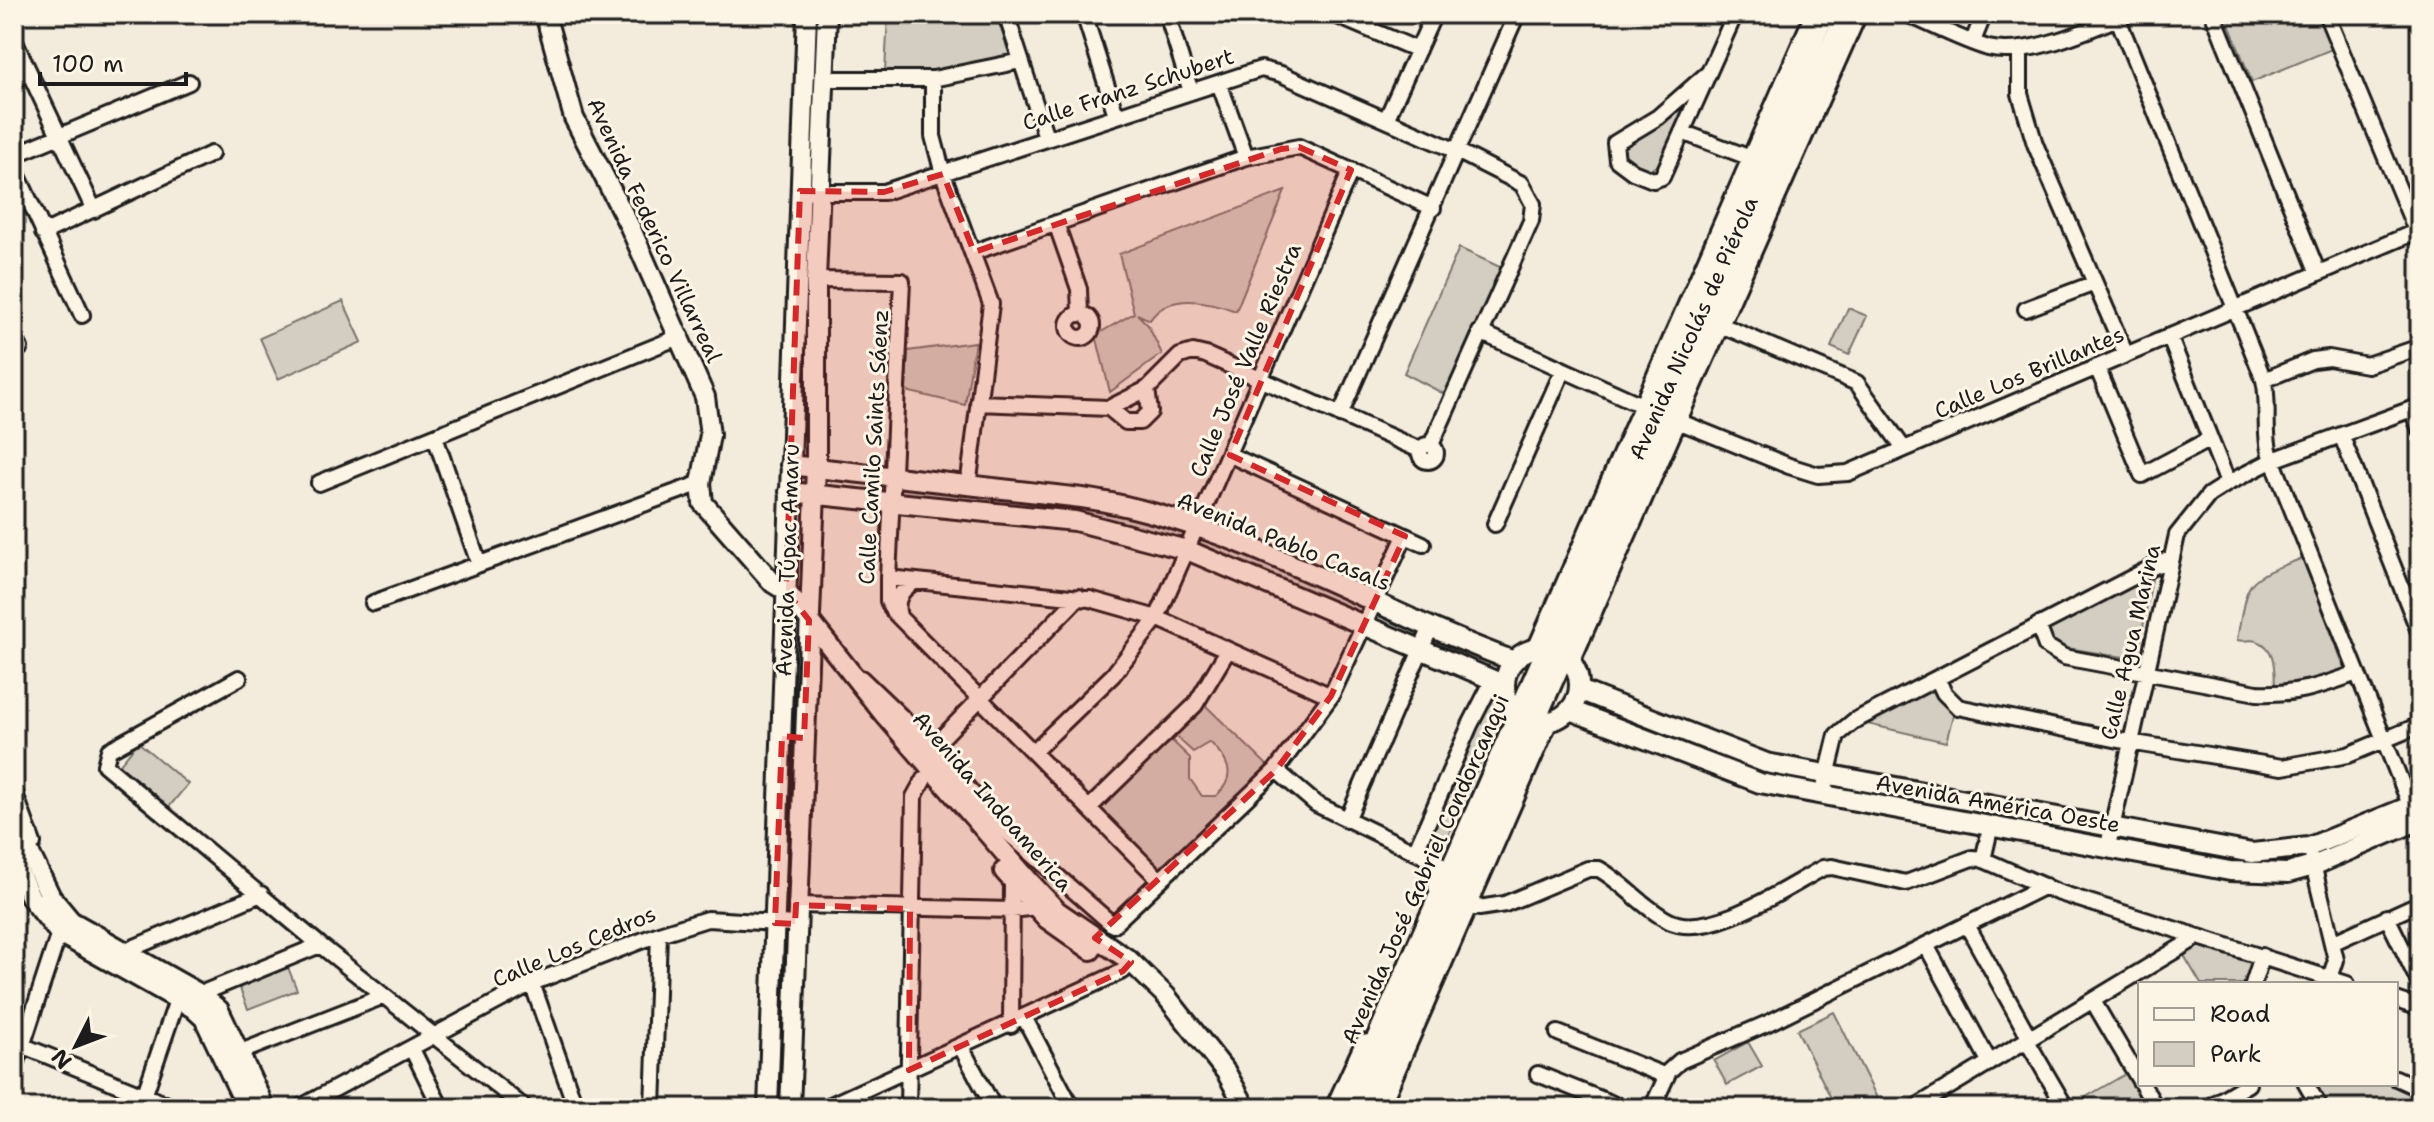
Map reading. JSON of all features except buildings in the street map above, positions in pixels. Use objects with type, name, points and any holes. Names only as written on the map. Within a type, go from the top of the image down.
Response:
[{"type":"highway","name":"Avenida Nicolás de Piérola","points":[[1554,654],[1590,608],[1755,160],[1824,14]]},
{"type":"highway","name":"Avenida Nicolás de Piérola","points":[[1554,654],[1573,576],[1735,281],[1819,89],[1846,14]]},
{"type":"highway","name":"Avenida José Gabriel Condorcanqui","points":[[1347,1108],[1376,1041],[1454,900],[1535,719],[1554,654]]},
{"type":"highway","name":"Avenida José Gabriel Condorcanqui","points":[[1364,1108],[1382,1094],[1428,980],[1454,900]]},
{"type":"main road","name":"Avenida Federico Villarreal","points":[[545,14],[574,118],[681,336],[707,410],[710,435],[701,483],[706,512],[781,593],[809,629]]},
{"type":"main road","name":"Avenida Túpac Amaru","points":[[790,1108],[795,915],[816,467],[816,280],[810,192],[807,14]]},
{"type":"main road","name":"Avenida Túpac Amaru","points":[[768,1108],[782,736],[781,593],[810,192],[824,79],[827,14]]},
{"type":"main road","name":"Avenida Pablo Casals","points":[[790,465],[1098,500],[1197,526],[1514,661]]},
{"type":"main road","name":"Avenida Pablo Casals","points":[[789,492],[1094,523],[1187,550],[1499,682]]},
{"type":"main road","name":"Avenida Indoamerica","points":[[809,629],[1057,911],[1166,996],[1226,1072],[1246,1108]]},
{"type":"main road","name":"Avenida Indoamerica","points":[[809,629],[924,779],[1012,882],[1069,936],[1127,966],[1189,1041],[1233,1108]]},
{"type":"main road","points":[[1554,654],[1579,690],[1570,710],[1535,719],[1511,704],[1499,682],[1514,661],[1554,654]]},
{"type":"main road","name":"Avenida América Oeste","points":[[1579,690],[1766,763],[2110,837],[2240,872],[2288,873],[2313,866],[2417,813]]},
{"type":"main road","name":"Avenida América Oeste","points":[[1570,710],[1760,783],[1991,825],[2252,853],[2309,847],[2417,813]]},
{"type":"main road","points":[[1635,736],[1643,716]]},
{"type":"main road","points":[[782,736],[804,738]]},
{"type":"main road","points":[[14,821],[51,897],[71,921],[200,994],[219,1010],[265,1108]]},
{"type":"main road","points":[[14,862],[31,898],[59,933],[193,1008],[211,1028],[247,1108]]},
{"type":"street","points":[[1006,14],[1046,137]]},
{"type":"street","points":[[1084,14],[1116,115]]},
{"type":"street","points":[[1185,14],[1168,17],[1191,92]]},
{"type":"street","points":[[1386,120],[1434,14]]},
{"type":"street","points":[[1340,415],[1459,152],[1517,14]]},
{"type":"street","points":[[1707,74],[1658,117],[1615,143],[1614,154],[1633,172],[1653,180],[1662,177],[1735,14]]},
{"type":"street","name":"Avenida Nicolás de Piérola","points":[[1755,160],[1813,14]]},
{"type":"street","name":"Avenida Nicolás de Piérola","points":[[1819,89],[1859,14]]},
{"type":"street","points":[[1907,14],[1989,48],[2020,49],[2121,15],[2264,380],[2269,402],[2266,442],[2383,740],[2417,813]]},
{"type":"street","points":[[1973,41],[1984,14]]},
{"type":"street","points":[[2213,14],[2318,273]]},
{"type":"street","points":[[2326,14],[2419,234]]},
{"type":"street","points":[[1339,15],[1418,50]]},
{"type":"street","points":[[14,40],[21,72],[59,135],[94,210]]},
{"type":"street","points":[[2020,49],[2020,94],[2035,144],[2126,355]]},
{"type":"street","points":[[824,79],[933,79],[1021,61]]},
{"type":"street","name":"Calle Franz Schubert","points":[[810,192],[884,192],[1261,69],[1281,74],[1459,152],[1522,184],[1533,204],[1531,221],[1480,332]]},
{"type":"street","points":[[933,79],[933,136],[943,174],[991,304],[968,487]]},
{"type":"street","points":[[14,155],[189,82]]},
{"type":"street","points":[[1219,83],[1246,157]]},
{"type":"street","points":[[1682,132],[1755,160]]},
{"type":"street","points":[[974,252],[1246,157],[1299,147],[1433,208]]},
{"type":"street","points":[[43,233],[211,154]]},
{"type":"street","points":[[14,167],[82,315]]},
{"type":"street","name":"Calle José Valle Riestra","points":[[1033,752],[1113,675],[1157,618],[1351,170]]},
{"type":"street","points":[[1056,223],[1079,289],[1080,313]]},
{"type":"street","name":"Calle Los Brillantes","points":[[1480,332],[1660,413],[1818,475],[1848,473],[2318,273],[2419,234]]},
{"type":"street","name":"Calle Camilo Saints Sáenz","points":[[816,280],[902,281],[888,601],[900,620],[1159,879]]},
{"type":"street","name":"Avenida Nicolás de Piérola","points":[[1660,413],[1721,325],[1735,281]]},
{"type":"street","points":[[2026,309],[2095,283]]},
{"type":"street","points":[[1721,325],[1857,383],[1904,449]]},
{"type":"street","points":[[978,403],[1109,408],[1147,389],[1180,356],[1193,352],[1426,448],[1480,332]]},
{"type":"street","points":[[319,483],[681,336]]},
{"type":"street","points":[[2169,336],[2228,483]]},
{"type":"street","points":[[2264,380],[2313,360],[2329,358],[2367,365],[2420,347]]},
{"type":"street","points":[[2097,367],[2142,475],[2210,439]]},
{"type":"street","points":[[1495,524],[1563,370]]},
{"type":"street","points":[[1109,408],[1126,422],[1140,422],[1150,412],[1147,389]]},
{"type":"street","points":[[2416,408],[2420,430]]},
{"type":"street","name":"Calle Agua Marina","points":[[2110,837],[2177,535],[2209,495],[2228,483],[2273,460],[2416,408]]},
{"type":"street","points":[[435,437],[479,564]]},
{"type":"street","points":[[2342,437],[2420,634]]},
{"type":"street","points":[[1230,455],[1423,544]]},
{"type":"street","points":[[373,603],[701,483]]},
{"type":"street","points":[[844,667],[874,688],[933,747],[999,825],[1113,925],[1276,770],[1331,696],[1405,536]]},
{"type":"street","points":[[1822,796],[1837,735],[1854,721],[2172,557]]},
{"type":"street","points":[[888,578],[1079,597],[1157,618],[1331,696]]},
{"type":"street","points":[[900,620],[897,601],[908,585],[917,581]]},
{"type":"street","points":[[1051,595],[1061,602],[1061,615]]},
{"type":"street","points":[[933,747],[1079,597]]},
{"type":"street","points":[[2038,625],[2046,646],[2064,657],[2281,694],[2314,689],[2357,673]]},
{"type":"street","points":[[1347,820],[1431,627]]},
{"type":"street","points":[[1089,808],[1195,705],[1228,650]]},
{"type":"street","points":[[239,678],[109,750],[105,765],[320,945],[525,1108]]},
{"type":"street","points":[[1937,678],[1944,693],[1958,707],[2129,742],[2282,767],[2323,762],[2420,725]]},
{"type":"street","points":[[1415,852],[1470,725],[1499,682]]},
{"type":"street","name":"Avenida José Gabriel Condorcanqui","points":[[1454,900],[1535,719]]},
{"type":"street","points":[[1276,770],[1316,804],[1438,863],[1436,887],[1454,900],[1505,904],[1588,869],[1599,869],[1671,922],[1702,926],[1740,912],[1823,868],[1832,867],[1898,884],[1972,858],[2045,886],[2262,956],[2329,981],[2336,960],[2309,847]]},
{"type":"street","points":[[908,1108],[914,797],[924,779]]},
{"type":"street","points":[[14,791],[51,897]]},
{"type":"street","points":[[1983,860],[1991,825]]},
{"type":"street","points":[[1011,1025],[1012,882]]},
{"type":"street","points":[[1652,1108],[1666,1076],[1680,1061],[1768,1023],[2045,886]]},
{"type":"street","points":[[123,952],[261,894]]},
{"type":"street","points":[[2332,943],[2420,903]]},
{"type":"street","name":"Calle Los Cedros","points":[[299,1108],[532,983],[702,919],[775,923],[795,915],[1036,907]]},
{"type":"street","points":[[2387,917],[2420,984]]},
{"type":"street","points":[[1967,925],[2061,1106]]},
{"type":"street","points":[[14,1071],[18,1044],[59,933]]},
{"type":"street","points":[[653,1108],[659,934]]},
{"type":"street","points":[[1914,1108],[2191,941],[2193,935]]},
{"type":"street","points":[[200,994],[320,945]]},
{"type":"street","points":[[1926,945],[1990,1063]]},
{"type":"street","points":[[2254,982],[2262,956]]},
{"type":"street","points":[[824,1108],[1025,1019],[1127,966]]},
{"type":"street","points":[[532,983],[576,1108]]},
{"type":"street","points":[[238,1053],[384,996]]},
{"type":"street","points":[[142,1102],[177,1000]]},
{"type":"street","points":[[2398,1000],[2419,1004]]},
{"type":"street","points":[[2093,1001],[2136,1064]]},
{"type":"street","points":[[1025,1019],[1072,1108]]},
{"type":"street","points":[[1558,1033],[1666,1076]]},
{"type":"street","points":[[1333,1108],[1363,1043],[1376,1041]]},
{"type":"street","points":[[18,1044],[142,1102],[175,1108]]},
{"type":"street","points":[[961,1047],[994,1108]]},
{"type":"street","points":[[412,1049],[441,1108]]},
{"type":"street","points":[[1538,1074],[1623,1108]]},
{"type":"street","points":[[2398,1079],[2420,1089]]},
{"type":"street","points":[[2143,1086],[2156,1108]]},
{"type":"street","points":[[2207,1108],[2245,1086]]},
{"type":"street","points":[[2307,1086],[2320,1108]]},
{"type":"street","points":[[2234,1093],[2242,1108]]},
{"type":"highlighted area","points":[[1299,147],[1351,170],[1230,455],[1405,536],[1331,696],[1276,770],[1095,938],[1131,962],[1123,971],[909,1070],[910,909],[796,905],[795,924],[775,923],[782,736],[804,738],[809,620],[786,591],[800,191],[884,192],[943,174],[974,252],[1281,149]]},
{"type":"green space","points":[[888,14],[996,14],[1009,53],[1005,58],[924,74],[885,72]]},
{"type":"green space","points":[[2225,14],[2318,14],[2332,49],[2252,82]]},
{"type":"green space","points":[[1695,87],[1665,162],[1647,171],[1625,160],[1617,141]]},
{"type":"green space","points":[[1285,191],[1236,311],[1190,301],[1168,305],[1150,320],[1137,314],[1148,325],[1162,354],[1110,392],[1096,335],[1134,313],[1119,254]]},
{"type":"green space","points":[[1459,248],[1502,268],[1448,396],[1404,373]]},
{"type":"green space","points":[[343,301],[362,342],[278,379],[260,338]]},
{"type":"green space","points":[[1848,308],[1867,316],[1849,355],[1831,347]]},
{"type":"green space","points":[[975,342],[965,405],[906,391],[908,351]]},
{"type":"green space","points":[[898,485],[1101,507],[1193,533],[1186,547],[898,502]]},
{"type":"green space","points":[[1198,537],[1368,608],[1364,620],[1193,549]]},
{"type":"green space","points":[[2303,558],[2346,672],[2319,683],[2275,687],[2273,661],[2268,649],[2257,641],[2237,640],[2244,604],[2252,584],[2259,577]]},
{"type":"green space","points":[[2152,579],[2137,659],[2060,647],[2052,640],[2048,627]]},
{"type":"green space","points":[[1379,612],[1492,658],[1486,672],[1373,626]]},
{"type":"green space","points":[[1932,690],[1953,715],[1946,742],[1867,724]]},
{"type":"green space","points":[[1492,692],[1501,716],[1439,856],[1423,849]]},
{"type":"green space","points":[[1205,705],[1269,767],[1161,878],[1091,810],[1165,734],[1190,758],[1190,779],[1202,796],[1216,796],[1229,775],[1222,755],[1210,742],[1193,752],[1174,735]]},
{"type":"green space","points":[[787,740],[800,741],[793,917],[780,916]]},
{"type":"green space","points":[[138,742],[188,784],[169,807],[119,765]]},
{"type":"green space","points":[[2196,944],[2254,962],[2247,982],[2200,982],[2182,952]]},
{"type":"green space","points":[[777,954],[793,955],[786,1108],[771,1108]]},
{"type":"green space","points":[[287,965],[297,990],[248,1009],[238,984]]},
{"type":"green space","points":[[1834,1012],[1882,1108],[1836,1108],[1797,1030]]},
{"type":"green space","points":[[1748,1042],[1762,1066],[1727,1085],[1714,1061]]},
{"type":"green space","points":[[2129,1072],[2150,1108],[2074,1108],[2072,1105]]},
{"type":"green space","points":[[2398,1084],[2420,1089],[2420,1108],[2320,1108],[2307,1086]]}]
